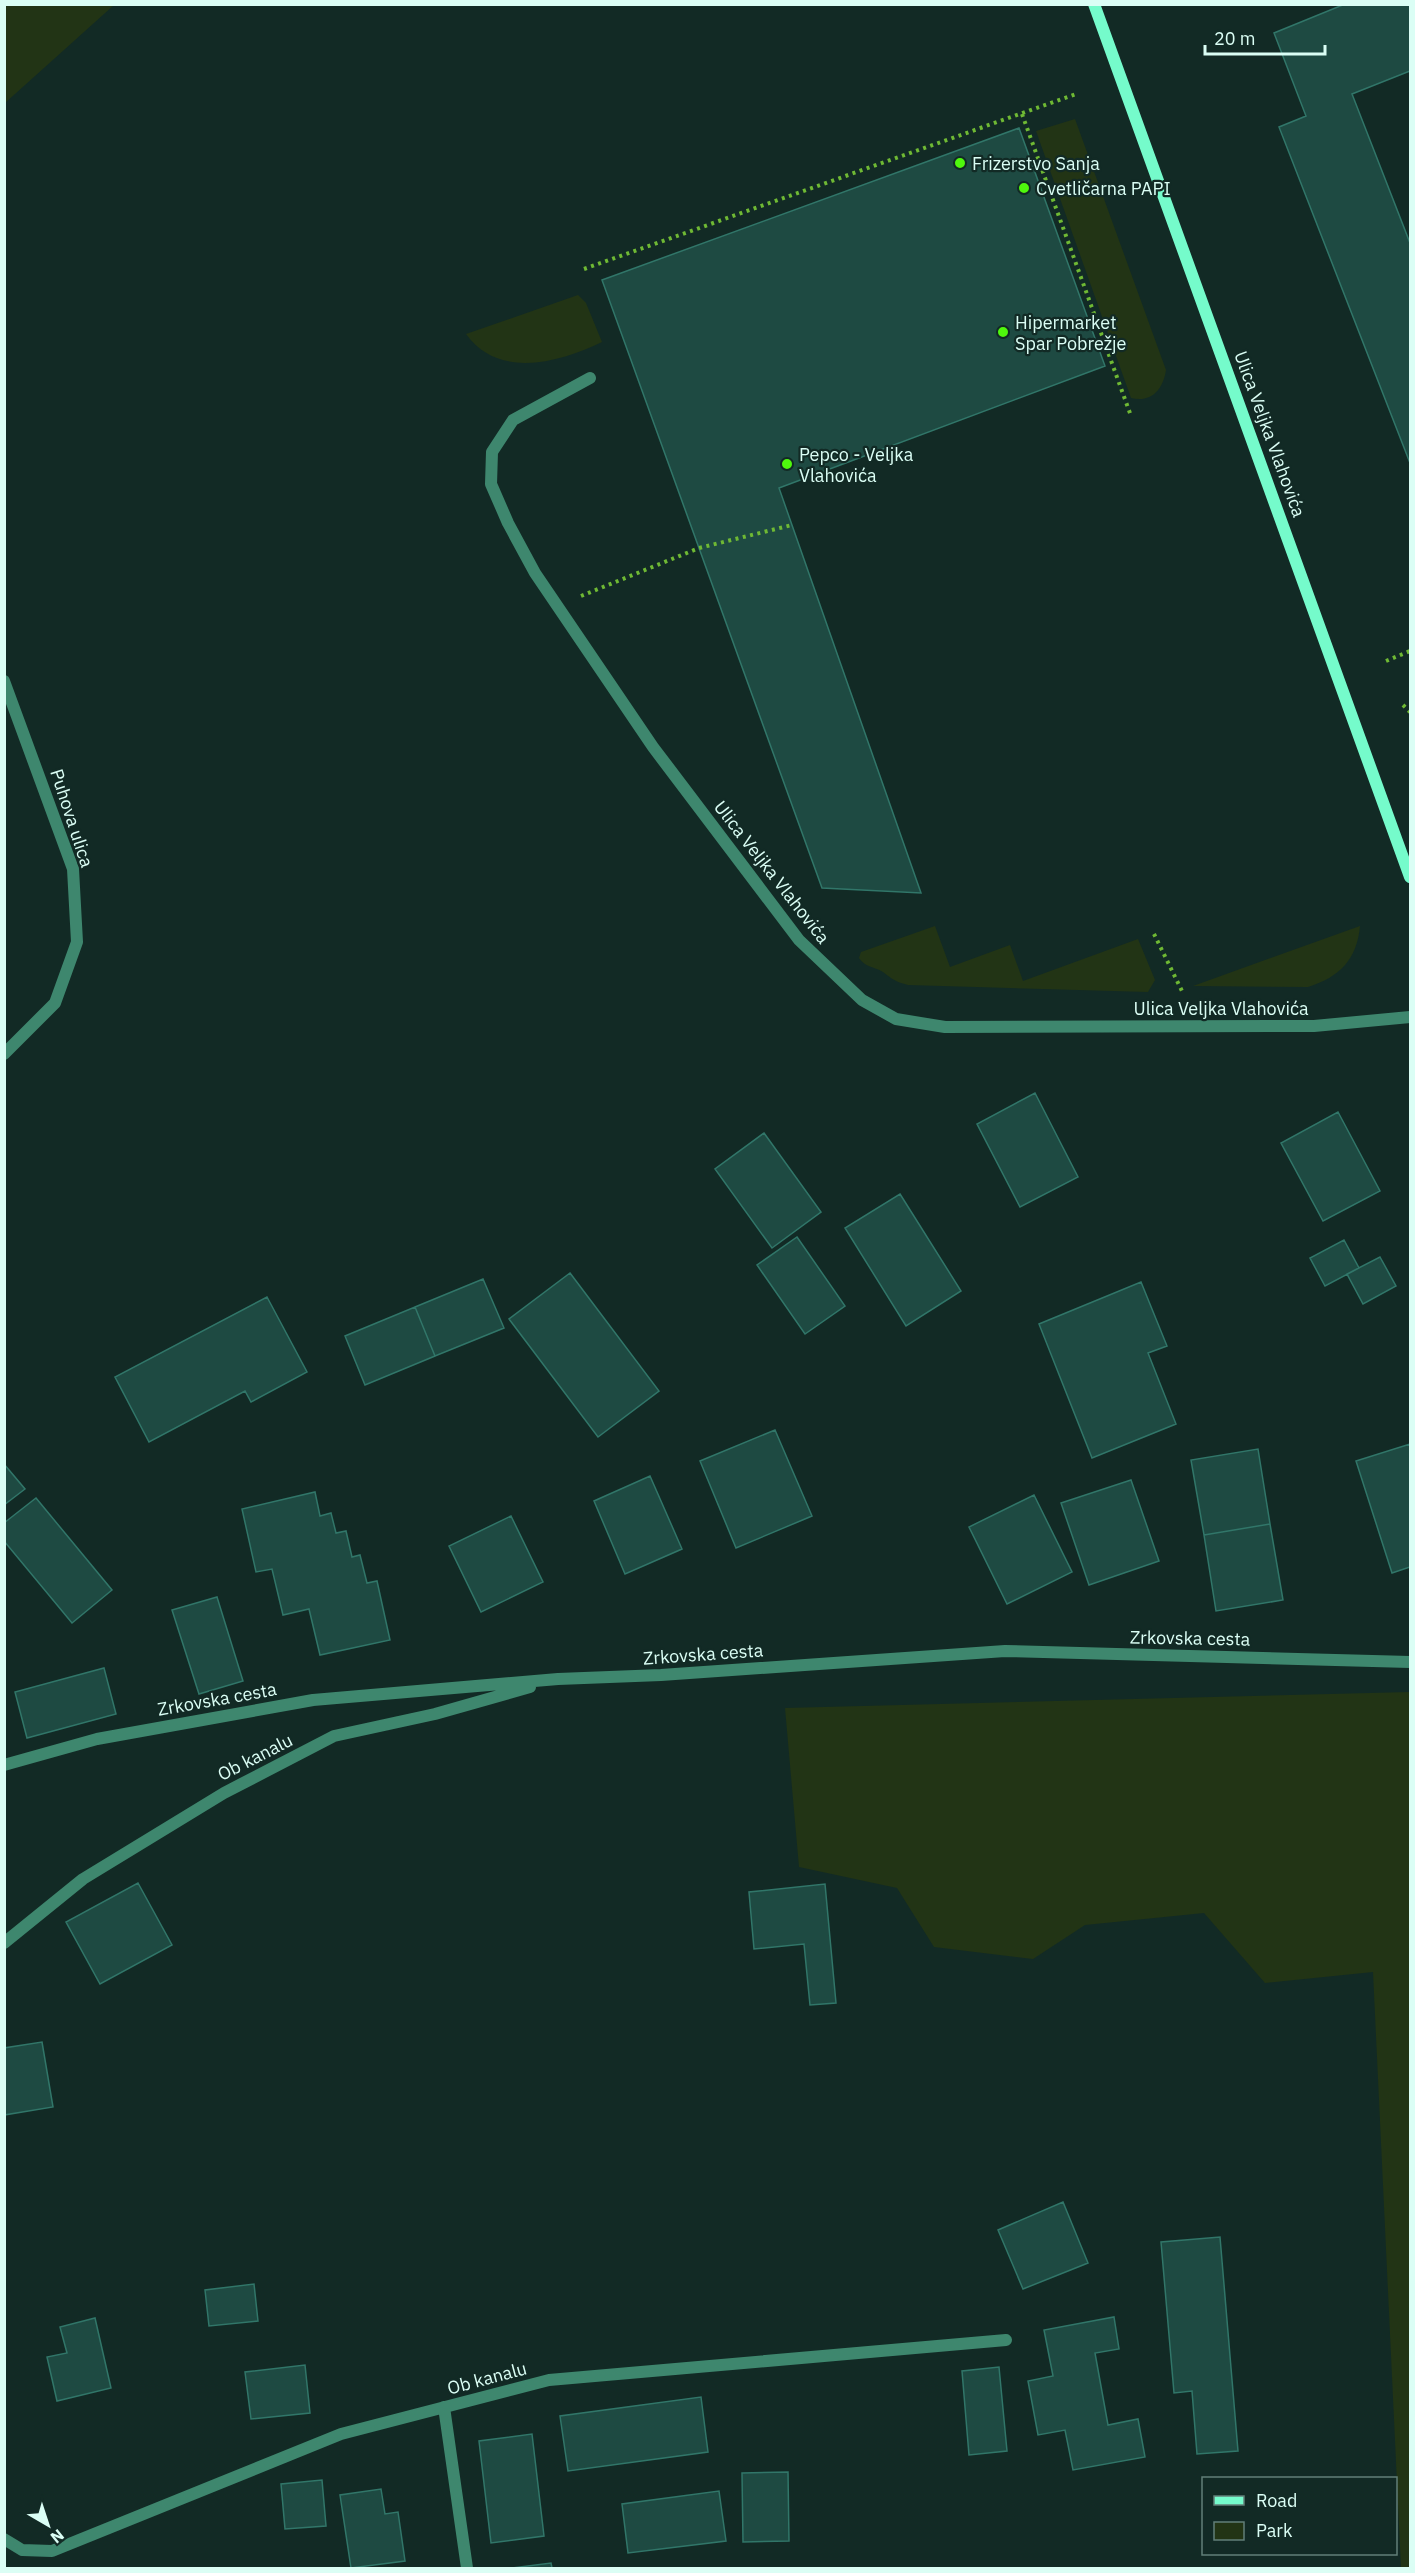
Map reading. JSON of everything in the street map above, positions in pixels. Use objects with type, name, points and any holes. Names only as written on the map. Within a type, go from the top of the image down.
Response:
[{"type":"street","name":"Ulica Veljka Vlahovića","points":[[1094,4],[1410,877]]},
{"type":"street","name":"Ulica Veljka Vlahovića","points":[[590,378],[513,420],[492,452],[491,484],[508,524],[535,573],[653,747],[799,940],[862,1000],[896,1018],[945,1027],[1314,1026],[1410,1017]]},
{"type":"street","name":"Puhova ulica","points":[[4,681],[73,869],[77,942],[55,1003],[4,1054]]},
{"type":"street","name":"Zrkovska cesta","points":[[4,1765],[98,1740],[313,1700],[558,1679],[661,1675],[1005,1651],[1410,1662]]},
{"type":"street","name":"Ob kanalu","points":[[4,1943],[83,1879],[224,1793],[334,1736],[435,1714],[558,1679]]},
{"type":"street","name":"Ob kanalu","points":[[4,2539],[22,2550],[52,2551],[341,2434],[549,2380],[1006,2340]]},
{"type":"street","points":[[444,2408],[467,2568]]},
{"type":"path","points":[[584,269],[1076,94]]},
{"type":"path","points":[[1022,114],[1131,416]]},
{"type":"path","points":[[559,608],[594,589],[699,548],[792,525]]},
{"type":"path","points":[[1386,661],[1410,651]]},
{"type":"path","points":[[1403,705],[1410,712]]},
{"type":"path","points":[[1154,934],[1183,993]]},
{"type":"green space","points":[[5,4],[114,4],[114,5],[5,103]]},
{"type":"green space","points":[[1075,119],[1166,370],[1159,389],[1144,399],[1131,398],[1036,131]]},
{"type":"green space","points":[[578,295],[586,303],[602,342],[568,356],[531,363],[513,362],[495,357],[480,348],[466,334]]},
{"type":"green space","points":[[935,926],[950,967],[1010,945],[1023,981],[1138,939],[1155,980],[1148,992],[908,985],[867,965],[859,958],[861,952]]},
{"type":"green space","points":[[1360,926],[1355,948],[1345,965],[1329,978],[1308,987],[1193,986]]},
{"type":"green space","points":[[1410,1692],[1410,2568],[1401,2568],[1373,1972],[1265,1983],[1204,1913],[1085,1925],[1033,1959],[934,1947],[897,1888],[799,1867],[785,1708]]},
{"type":"building","points":[[1345,4],[1410,4],[1410,71],[1352,94],[1410,243],[1410,463],[1279,127],[1306,116],[1274,33]]},
{"type":"building","points":[[1019,128],[1105,366],[779,488],[921,893],[822,888],[602,280]]},
{"type":"building","points":[[1035,1093],[1078,1177],[1020,1207],[977,1124]]},
{"type":"building","points":[[1338,1112],[1380,1191],[1323,1221],[1281,1143]]},
{"type":"building","points":[[764,1133],[821,1212],[772,1248],[715,1169]]},
{"type":"building","points":[[900,1194],[961,1291],[906,1326],[845,1228]]},
{"type":"building","points":[[797,1237],[845,1306],[805,1334],[757,1265]]},
{"type":"building","points":[[1344,1240],[1359,1268],[1325,1286],[1310,1258]]},
{"type":"building","points":[[1380,1257],[1396,1286],[1363,1304],[1347,1274]]},
{"type":"building","points":[[570,1273],[659,1391],[598,1437],[509,1319]]},
{"type":"building","points":[[483,1279],[504,1328],[435,1356],[415,1307]]},
{"type":"building","points":[[1141,1282],[1167,1346],[1148,1353],[1176,1424],[1092,1458],[1039,1324]]},
{"type":"building","points":[[267,1297],[307,1372],[251,1402],[245,1391],[149,1442],[115,1377]]},
{"type":"building","points":[[415,1307],[435,1356],[365,1385],[345,1336]]},
{"type":"building","points":[[775,1430],[812,1516],[736,1548],[700,1461]]},
{"type":"building","points":[[1410,1444],[1410,1567],[1392,1573],[1356,1461]]},
{"type":"building","points":[[1258,1449],[1270,1524],[1204,1535],[1191,1460]]},
{"type":"building","points":[[4,1464],[25,1489],[4,1505]]},
{"type":"building","points":[[650,1476],[682,1549],[625,1574],[594,1501]]},
{"type":"building","points":[[1131,1480],[1159,1561],[1089,1585],[1061,1503]]},
{"type":"building","points":[[315,1492],[320,1516],[331,1513],[336,1533],[346,1531],[352,1557],[360,1555],[367,1583],[377,1581],[390,1640],[320,1655],[309,1609],[283,1615],[272,1569],[256,1572],[242,1509]]},
{"type":"building","points":[[1034,1495],[1072,1572],[1007,1604],[969,1527]]},
{"type":"building","points":[[36,1498],[112,1590],[72,1623],[4,1541],[4,1523]]},
{"type":"building","points":[[511,1516],[543,1582],[481,1612],[449,1546]]},
{"type":"building","points":[[1270,1524],[1283,1600],[1216,1611],[1204,1535]]},
{"type":"building","points":[[217,1597],[243,1681],[199,1694],[172,1610]]},
{"type":"building","points":[[104,1668],[116,1714],[27,1738],[15,1692]]},
{"type":"building","points":[[138,1883],[172,1945],[100,1984],[66,1922]]},
{"type":"building","points":[[825,1884],[836,2003],[810,2005],[804,1944],[754,1949],[749,1892]]},
{"type":"building","points":[[42,2042],[53,2107],[4,2115],[4,2048]]},
{"type":"building","points":[[1063,2202],[1088,2263],[1023,2289],[998,2230]]},
{"type":"building","points":[[1220,2237],[1238,2451],[1197,2454],[1192,2391],[1174,2393],[1161,2242]]},
{"type":"building","points":[[254,2284],[258,2321],[209,2326],[205,2290]]},
{"type":"building","points":[[1114,2317],[1119,2349],[1095,2353],[1108,2425],[1138,2419],[1145,2457],[1073,2470],[1065,2430],[1038,2435],[1028,2381],[1053,2376],[1044,2330]]},
{"type":"building","points":[[95,2318],[111,2388],[57,2401],[47,2357],[67,2353],[60,2327]]},
{"type":"building","points":[[305,2365],[310,2413],[251,2419],[245,2372]]},
{"type":"building","points":[[999,2367],[1007,2451],[969,2455],[962,2371]]},
{"type":"building","points":[[701,2397],[708,2452],[568,2471],[560,2416]]},
{"type":"building","points":[[532,2434],[544,2536],[491,2543],[479,2441]]},
{"type":"building","points":[[788,2472],[789,2541],[743,2542],[742,2473]]},
{"type":"building","points":[[322,2480],[326,2526],[285,2529],[281,2484]]},
{"type":"building","points":[[381,2489],[385,2514],[398,2512],[405,2561],[351,2568],[340,2495]]},
{"type":"building","points":[[719,2491],[726,2541],[628,2553],[622,2504]]},
{"type":"building","points":[[551,2563],[552,2568],[512,2568]]},
{"type":"place","name":"Frizerstvo Sanja","points":[[960,163]]},
{"type":"place","name":"Cvetličarna PAPI","points":[[1024,188]]},
{"type":"place","name":"Hipermarket Spar Pobrežje","points":[[1003,332]]},
{"type":"place","name":"Pepco - Veljka Vlahovića","points":[[787,464]]}]
